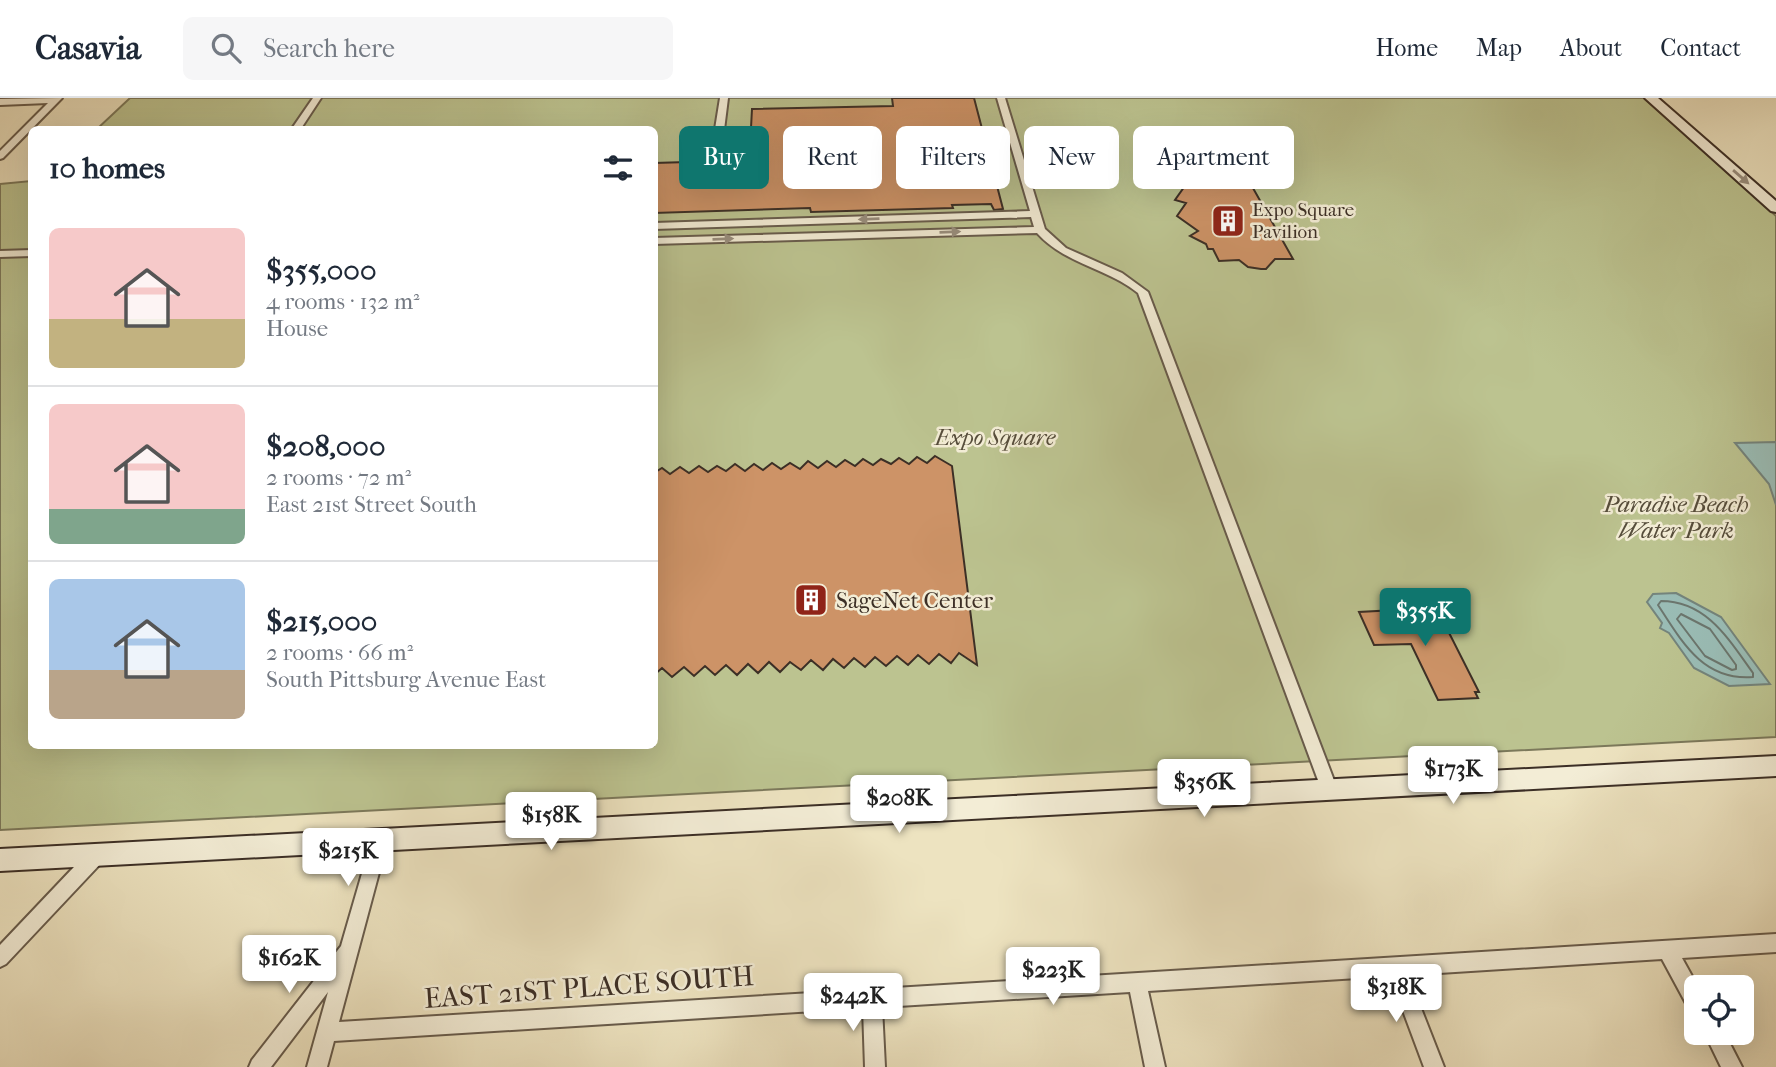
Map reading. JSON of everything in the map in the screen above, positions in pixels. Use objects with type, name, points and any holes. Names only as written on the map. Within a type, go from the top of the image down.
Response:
[{"type":"main road","points":[[1651,98],[1773,199]]},
{"type":"main road","points":[[1669,98],[1707,131],[1773,199]]},
{"type":"main road","points":[[1690,132],[1707,131]]},
{"type":"main road","points":[[0,860],[1776,766]]},
{"type":"street","points":[[298,126],[317,98]]},
{"type":"street","points":[[720,126],[724,98]]},
{"type":"street","points":[[1001,98],[1040,230],[1047,240],[1068,254],[1119,273],[1143,292],[1330,791]]},
{"type":"street","points":[[0,102],[57,99]]},
{"type":"street","points":[[30,126],[57,99]]},
{"type":"street","points":[[0,156],[28,128]]},
{"type":"street","points":[[658,226],[1035,214]]},
{"type":"street","points":[[658,241],[1040,230]]},
{"type":"street","points":[[0,254],[28,253]]},
{"type":"street","points":[[317,1067],[380,839]]},
{"type":"street","points":[[0,958],[97,855]]},
{"type":"street","name":"EAST 21ST PLACE SOUTH","points":[[327,1032],[1776,943]]},
{"type":"street","points":[[259,1067],[352,947]]},
{"type":"street","points":[[1667,950],[1684,980]]},
{"type":"street","points":[[1395,966],[1434,1067]]},
{"type":"street","points":[[1137,982],[1155,1067]]},
{"type":"street","points":[[872,998],[875,1067]]},
{"type":"street","points":[[1720,1045],[1732,1067]]},
{"type":"green space","name":"Expo Square","points":[[130,98],[1644,98],[1776,216],[1776,737],[0,830],[0,184],[28,181],[28,749],[658,749],[658,126],[100,126]]},
{"type":"water","points":[[1776,442],[1776,505],[1769,484],[1735,443]]},
{"type":"water","points":[[1676,593],[1721,617],[1770,684],[1729,686],[1694,668],[1669,633],[1660,628],[1662,623],[1647,602],[1653,594]]},
{"type":"building","points":[[892,98],[974,98],[981,126],[896,126],[896,189],[998,189],[1003,209],[994,210],[991,204],[952,205],[953,208],[811,212],[810,208],[658,213],[658,163],[679,162],[679,189],[769,189],[769,126],[751,126],[752,109],[893,106]]},
{"type":"building","name":"Expo Square Pavilion","points":[[1183,189],[1254,189],[1293,259],[1275,259],[1266,269],[1248,267],[1239,260],[1219,261],[1213,249],[1208,249],[1206,244],[1190,236],[1198,231],[1177,216],[1186,203],[1175,200]]},
{"type":"building","name":"SageNet Center","points":[[935,456],[952,466],[977,665],[959,653],[951,663],[939,654],[929,664],[918,655],[908,665],[897,656],[886,666],[875,657],[865,667],[854,658],[844,668],[833,659],[823,670],[811,660],[801,670],[790,662],[780,672],[769,662],[758,673],[748,664],[737,675],[726,665],[715,675],[705,666],[694,676],[684,667],[672,677],[662,668],[658,672],[658,470],[662,468],[670,474],[680,467],[689,473],[699,466],[708,472],[717,466],[726,471],[735,464],[745,471],[754,464],[763,470],[772,463],[781,469],[790,463],[800,469],[808,461],[818,468],[827,461],[836,467],[845,460],[855,466],[863,459],[873,465],[881,459],[891,464],[899,458],[909,464],[917,457],[927,463]]},
{"type":"building","points":[[1433,608],[1435,614],[1439,613],[1479,692],[1475,692],[1478,698],[1438,700],[1411,644],[1374,645],[1359,612]]},
{"type":"place","name":"Expo Square Pavilion","points":[[1228,221]]},
{"type":"place","name":"SageNet Center","points":[[811,600]]},
{"type":"park label","name":"Paradise Beach Water Park","points":[[1676,517]]}]
